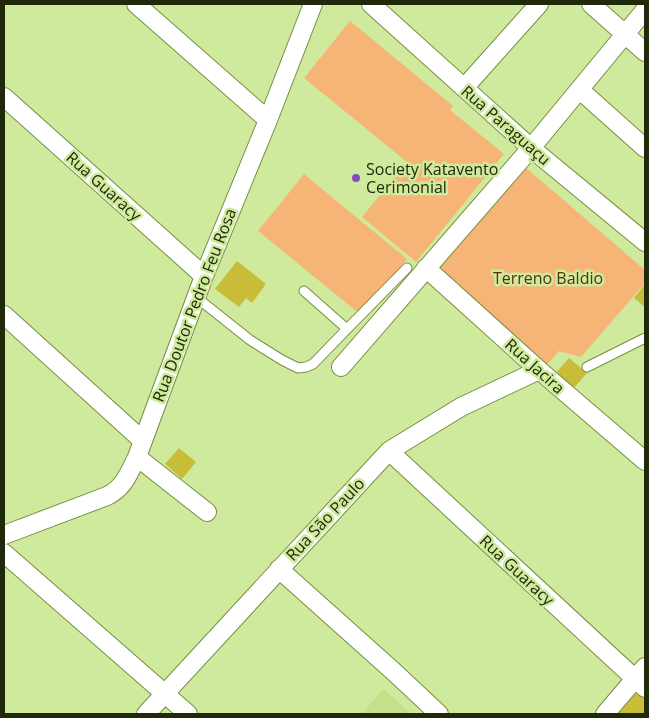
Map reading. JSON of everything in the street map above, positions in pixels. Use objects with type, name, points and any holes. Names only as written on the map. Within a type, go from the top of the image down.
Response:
[{"type":"street","points":[[136,4],[268,120]]},
{"type":"street","name":"Rua Doutor Pedro Feu Rosa","points":[[4,535],[112,494],[123,484],[140,449],[204,276],[313,4]]},
{"type":"street","name":"Rua Paraguaçu","points":[[371,4],[531,148],[645,242]]},
{"type":"street","points":[[464,88],[539,4]]},
{"type":"street","points":[[591,4],[645,52]]},
{"type":"street","points":[[341,367],[531,148],[645,10]]},
{"type":"street","points":[[580,90],[645,148]]},
{"type":"street","name":"Rua Guaracy","points":[[4,97],[204,276]]},
{"type":"street","name":"Rua Jacira","points":[[426,268],[645,462]]},
{"type":"street","points":[[4,315],[207,512]]},
{"type":"street","name":"Rua São Paulo","points":[[146,714],[389,451],[461,408],[540,370]]},
{"type":"street","name":"Rua Guaracy","points":[[389,451],[642,678]]},
{"type":"street","points":[[4,553],[188,714]]},
{"type":"street","points":[[279,569],[439,714]]},
{"type":"street","points":[[605,714],[642,678]]},
{"type":"lane","points":[[196,297],[250,340],[298,368],[306,367],[313,364],[407,268]]},
{"type":"lane","points":[[304,291],[347,329]]},
{"type":"lane","points":[[588,367],[645,338]]},
{"type":"shaded area","points":[[383,689],[412,714],[362,714]]},
{"type":"green space","points":[[350,21],[453,106],[450,110],[504,154],[416,262],[362,217],[407,162],[304,78]]},
{"type":"green space","name":"Terreno Baldio","points":[[525,167],[645,270],[645,283],[581,357],[559,351],[545,367],[437,271]]},
{"type":"green space","points":[[304,174],[407,259],[361,315],[258,231]]},
{"type":"building","points":[[237,261],[266,284],[252,303],[246,298],[239,307],[215,289]]},
{"type":"building","points":[[645,284],[645,307],[634,298]]},
{"type":"building","points":[[569,358],[587,373],[573,389],[555,374]]},
{"type":"building","points":[[179,448],[196,462],[182,479],[165,464]]},
{"type":"building","points":[[641,687],[645,691],[645,714],[618,714]]},
{"type":"place","name":"Society Katavento Cerimonial","points":[[356,178]]}]
